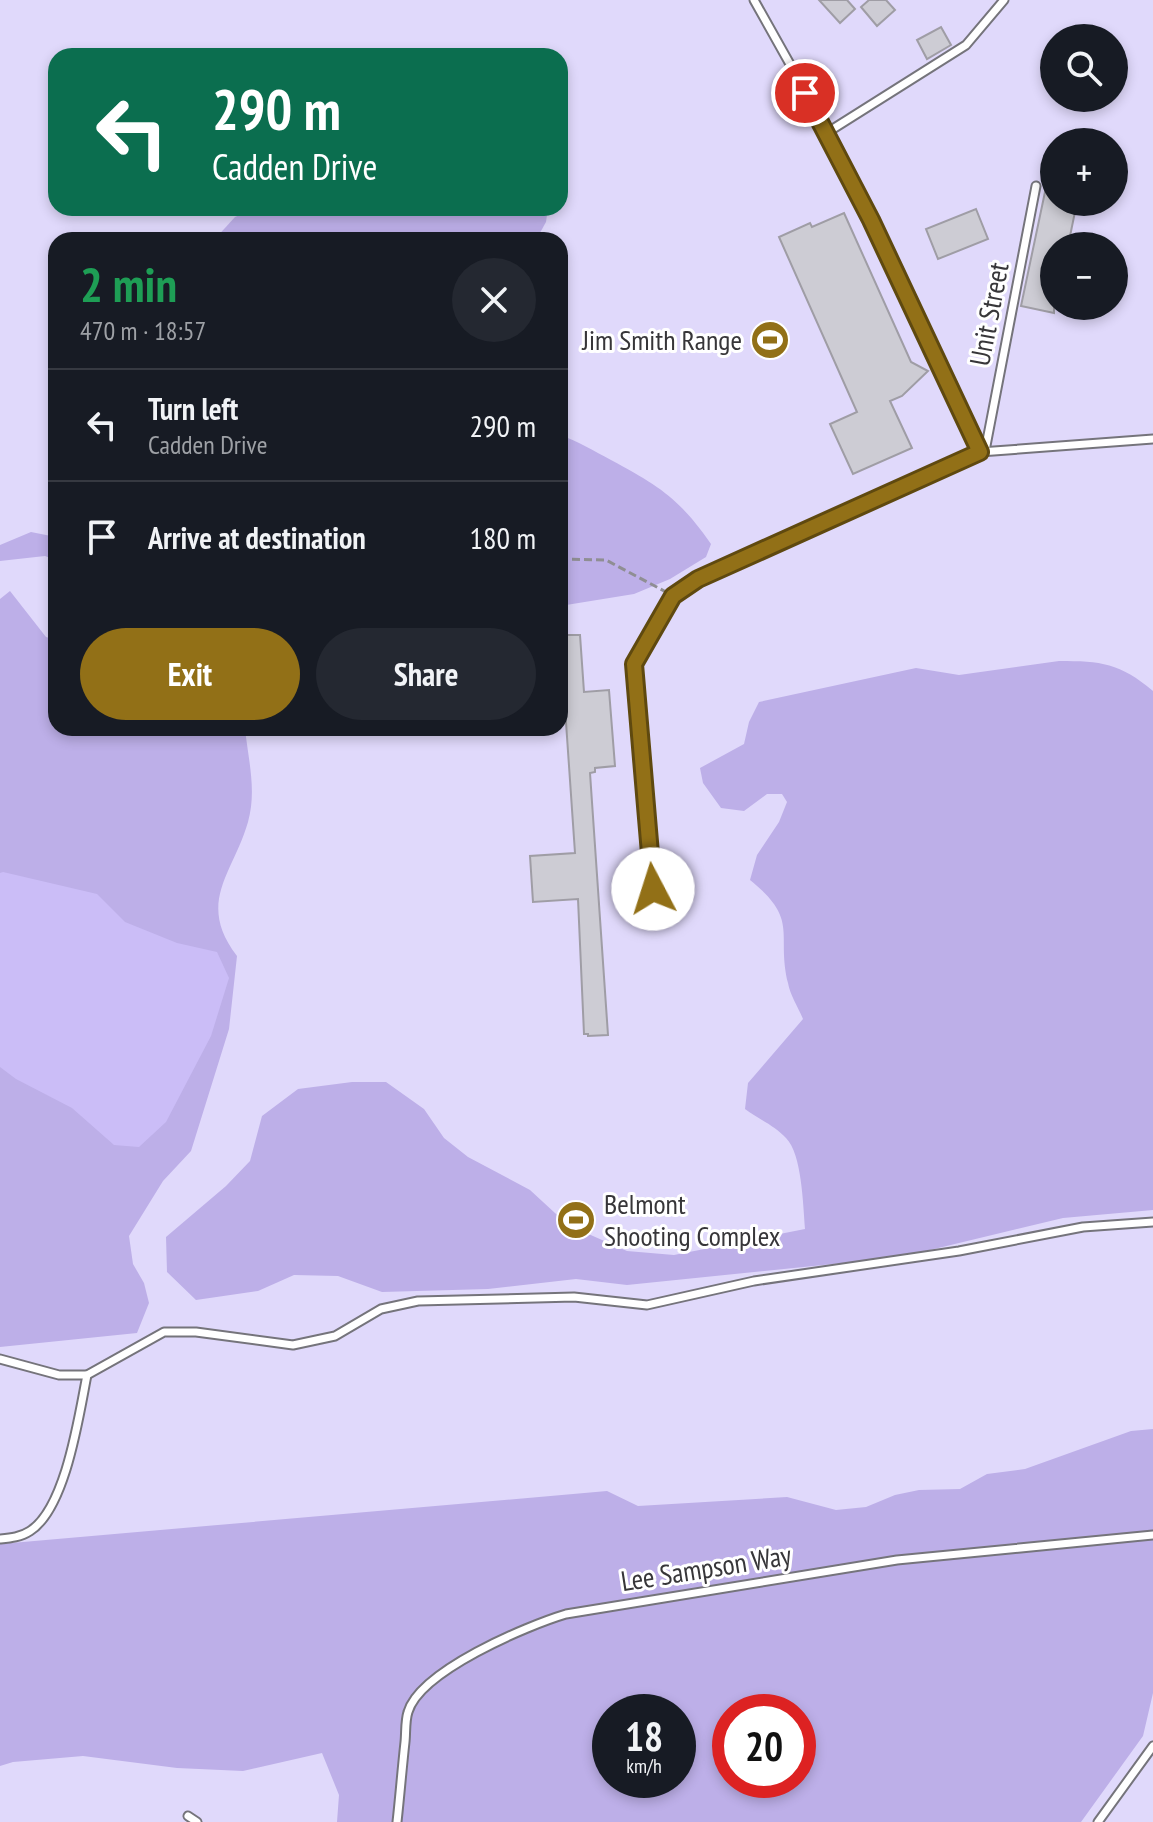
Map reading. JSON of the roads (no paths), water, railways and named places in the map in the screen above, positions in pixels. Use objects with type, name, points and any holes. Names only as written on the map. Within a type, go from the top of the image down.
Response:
[{"type":"lane","points":[[754,0],[828,132],[982,452]]},
{"type":"lane","points":[[828,132],[966,45],[1004,0]]},
{"type":"lane","name":"Unit Street","points":[[982,452],[1036,186]]},
{"type":"lane","points":[[653,889],[634,664],[673,596],[698,579],[982,452],[1153,439]]},
{"type":"lane","points":[[0,1359],[59,1375],[87,1375],[164,1332],[196,1332],[293,1345],[335,1336],[381,1309],[418,1301],[574,1297],[647,1305],[754,1281],[959,1251],[1083,1227],[1153,1222]]},
{"type":"lane","points":[[0,1539],[31,1531],[42,1518],[68,1470],[87,1375]]},
{"type":"lane","name":"Lee Sampson Way","points":[[397,1822],[408,1711],[419,1691],[441,1674],[498,1641],[540,1622],[566,1614],[897,1560],[1153,1535]]},
{"type":"lane","points":[[1098,1822],[1153,1746]]},
{"type":"lane","points":[[188,1816],[197,1822]]},
{"type":"place","name":"Jim Smith Range","points":[[770,340]]},
{"type":"place","name":"Belmont Shooting Complex","points":[[576,1220]]}]
